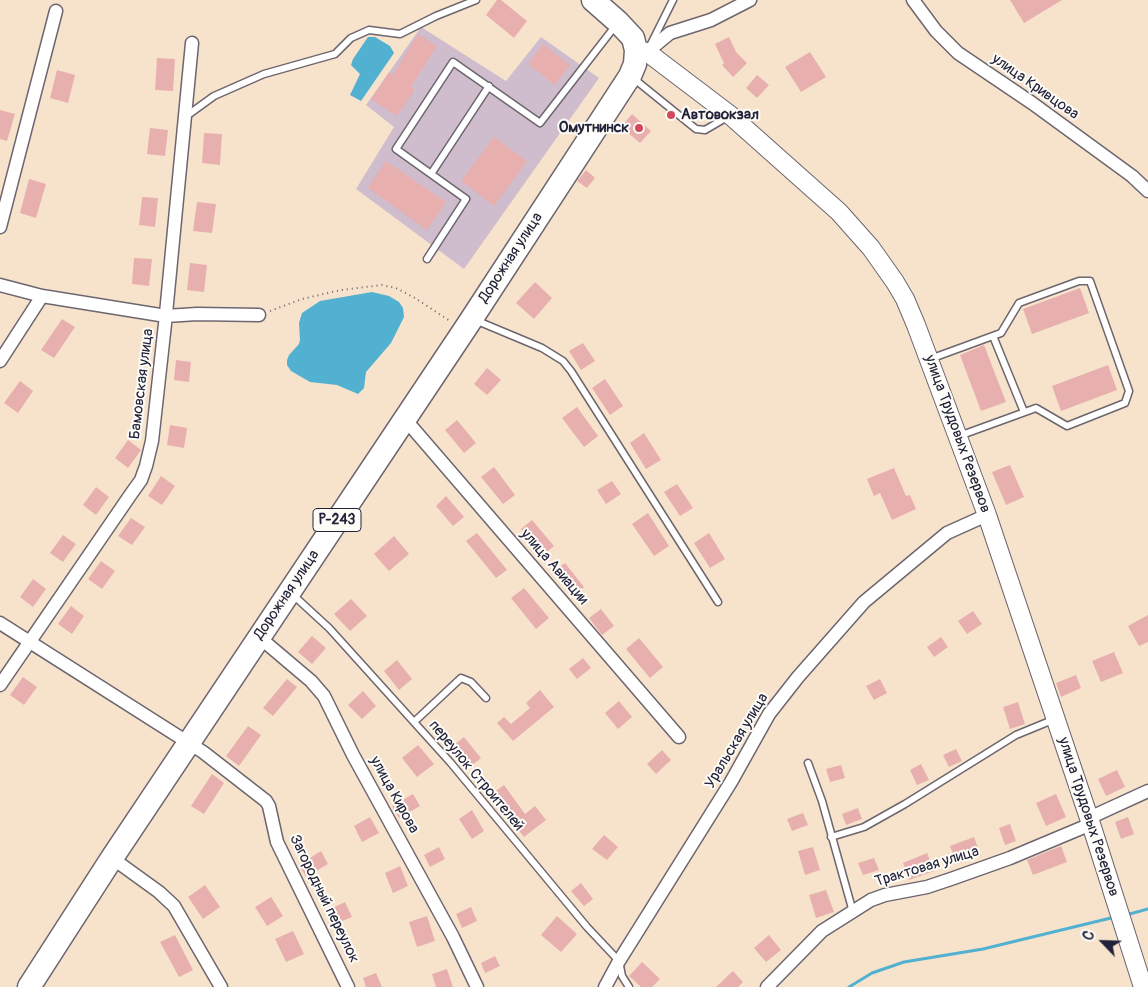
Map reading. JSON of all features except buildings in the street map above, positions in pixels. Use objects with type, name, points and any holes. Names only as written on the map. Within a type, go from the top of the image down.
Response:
[{"type":"highway","name":"улица Трудовых Резервов","points":[[593,0],[618,22],[642,51]]},
{"type":"highway","name":"Дорожная улица","points":[[37,984],[112,858],[468,324],[630,76],[642,51]]},
{"type":"main road","name":"улица Трудовых Резервов","points":[[642,51],[730,115],[839,212],[866,242],[895,282],[929,359],[987,515],[1090,821],[1143,987]]},
{"type":"street","points":[[642,51],[670,33],[711,20],[750,0]]},
{"type":"street","name":"улица Кривцова","points":[[914,0],[936,31],[958,53],[1032,103],[1132,176],[1148,191]]},
{"type":"street","points":[[0,226],[56,11]]},
{"type":"street","name":"Бамовская улица","points":[[0,685],[141,480],[152,441],[192,43]]},
{"type":"street","points":[[0,285],[42,296],[166,316],[197,314],[259,315]]},
{"type":"street","points":[[0,360],[42,296]]},
{"type":"street","name":"улица Авиации","points":[[404,418],[679,737]]},
{"type":"street","name":"Уральская улица","points":[[605,987],[619,961],[726,790],[769,714],[798,678],[864,602],[947,533],[987,515]]},
{"type":"street","name":"Загородный переулок","points":[[0,623],[203,752],[266,801],[269,806],[277,842],[348,987]]},
{"type":"street","name":"улица Кирова","points":[[259,637],[311,681],[324,696],[353,755],[453,937],[477,987]]},
{"type":"street","name":"Трактовая улица","points":[[767,987],[822,931],[871,900],[885,895],[927,887],[1010,858],[1090,821],[1148,791]]},
{"type":"street","points":[[112,858],[160,892],[174,906],[221,987]]},
{"type":"lane","points":[[184,118],[214,96],[264,74],[335,54],[350,38],[370,30],[400,34],[436,16],[476,0]]},
{"type":"lane","points":[[642,51],[673,0]]},
{"type":"lane","points":[[427,260],[466,199],[396,149],[453,62],[540,123],[618,22]]},
{"type":"lane","points":[[630,76],[696,129],[705,130],[730,115]]},
{"type":"lane","points":[[431,174],[489,86]]},
{"type":"lane","points":[[929,359],[1001,333],[1019,303],[1079,282],[1090,281],[1129,392],[1124,403],[1066,426],[1036,408],[958,437]]},
{"type":"lane","points":[[468,324],[542,348],[563,361],[576,377],[718,602]]},
{"type":"lane","points":[[993,336],[1024,412]]},
{"type":"lane","name":"переулок Строителей","points":[[289,592],[330,628],[450,762],[587,927],[619,961],[622,976],[629,987]]},
{"type":"lane","points":[[414,722],[461,678],[471,682],[486,698]]},
{"type":"lane","points":[[831,837],[864,827],[905,804],[1016,735],[1056,719]]},
{"type":"lane","points":[[808,763],[822,801],[854,912]]},
{"type":"path","points":[[259,315],[302,299],[341,290],[382,285],[396,288],[468,324]]},
{"type":"shaded area","points":[[421,27],[506,81],[541,37],[599,78],[464,269],[356,189],[394,127],[366,105]]},
{"type":"water","points":[[368,37],[375,37],[390,46],[394,53],[361,101],[350,95],[360,74],[351,65]]},
{"type":"water","points":[[372,292],[389,296],[399,302],[403,308],[404,317],[391,343],[366,372],[364,388],[358,394],[337,385],[310,382],[291,371],[287,365],[287,360],[299,344],[299,323],[302,313],[320,301]]},
{"type":"waterway","points":[[1126,915],[1148,909]]},
{"type":"waterway","points":[[849,987],[872,973],[904,962],[983,949],[1115,917]]},
{"type":"place","name":"Автовокзал","points":[[671,115]]},
{"type":"place","name":"Омутнинск","points":[[639,128]]}]
